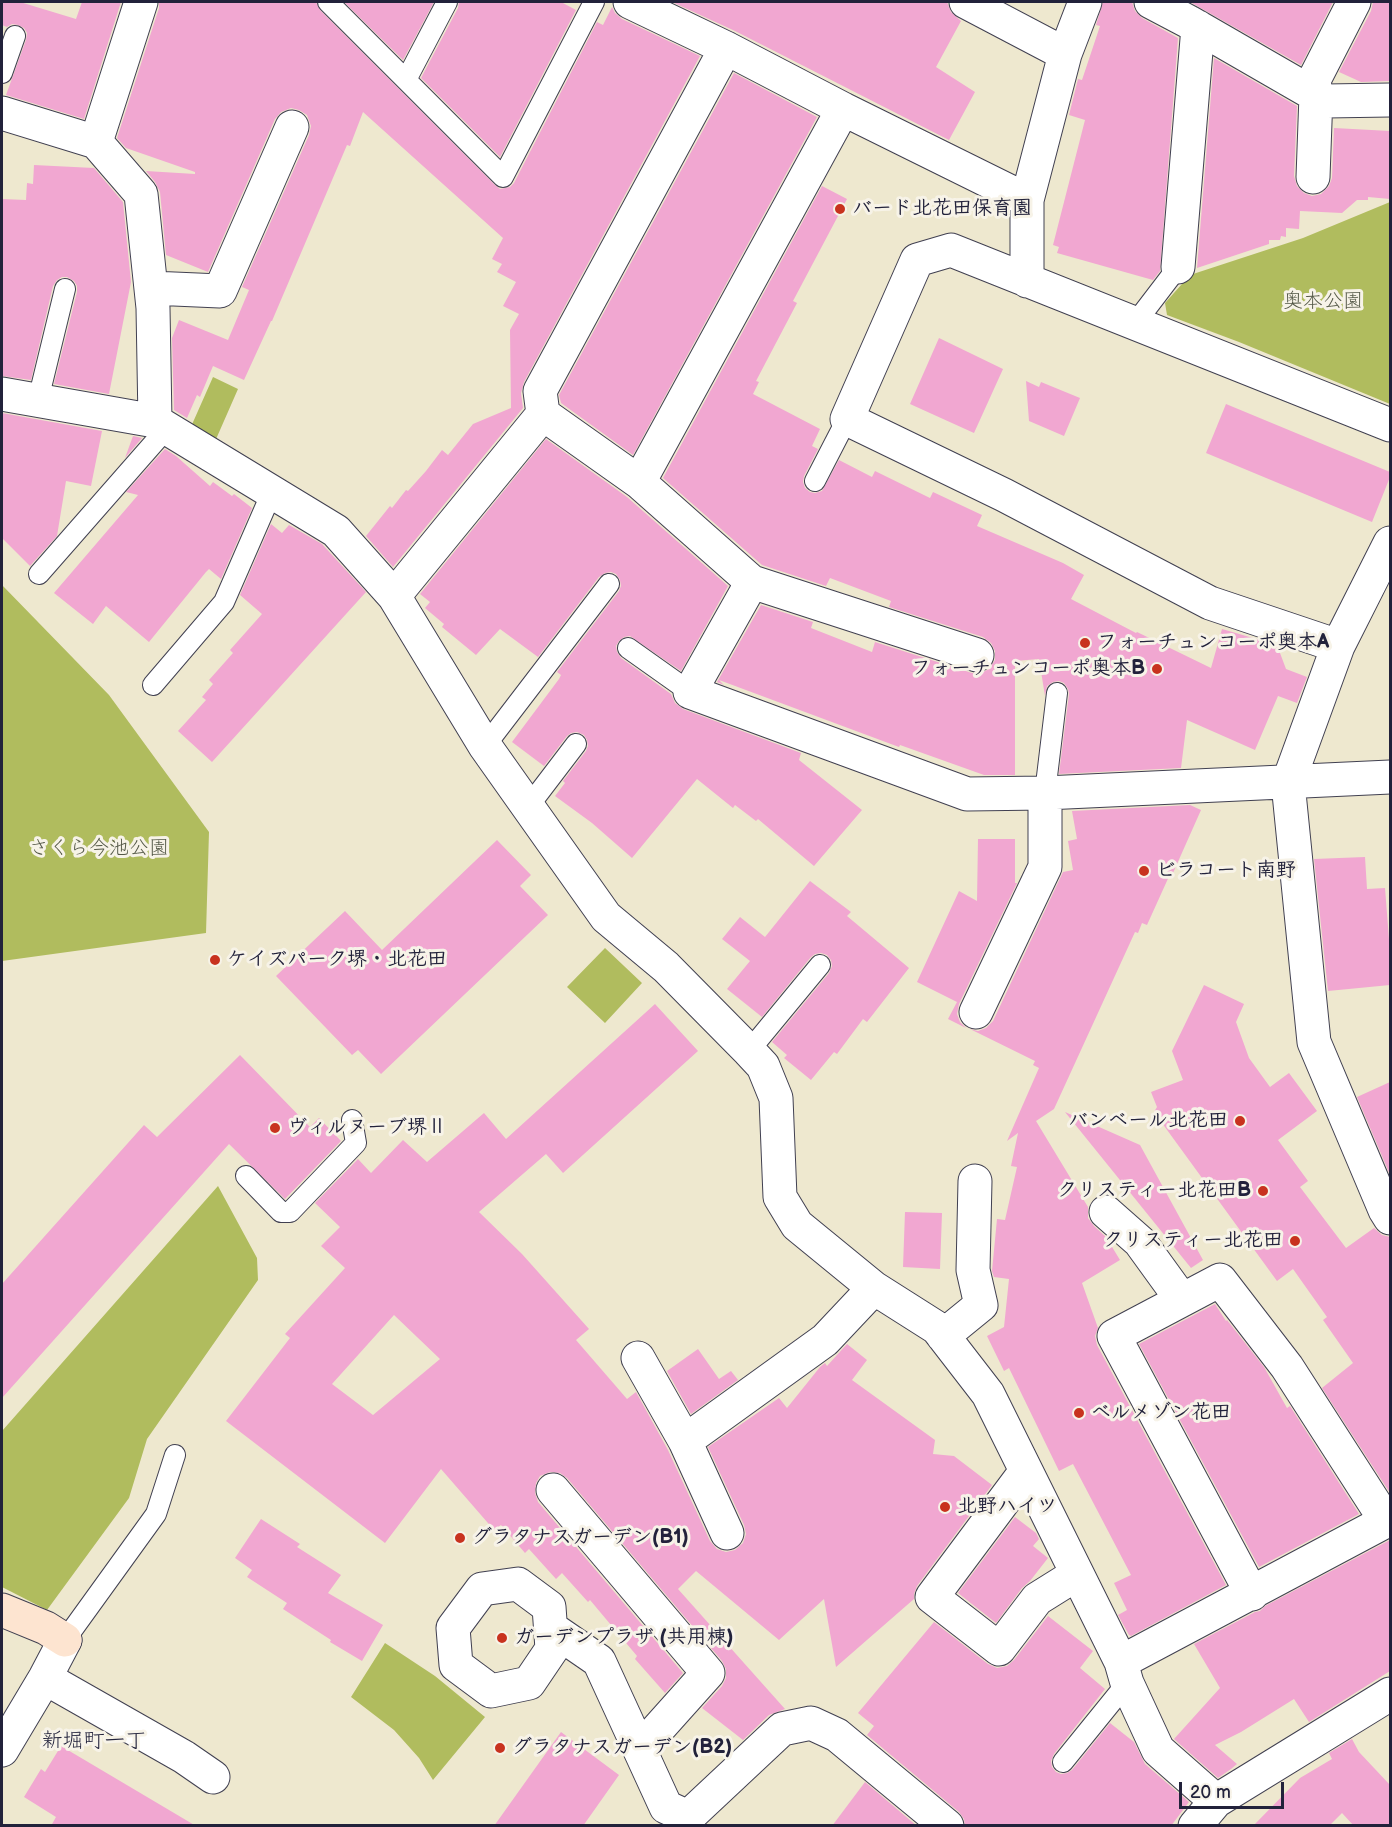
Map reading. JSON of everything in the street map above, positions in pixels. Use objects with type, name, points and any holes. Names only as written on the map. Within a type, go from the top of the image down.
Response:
[{"type":"street","points":[[96,142],[141,2]]},
{"type":"street","points":[[630,2],[1027,200]]},
{"type":"street","points":[[966,2],[1065,54]]},
{"type":"street","points":[[1027,281],[1027,200],[1065,54],[1085,2]]},
{"type":"street","points":[[1151,2],[1196,17],[1326,101],[1390,100]]},
{"type":"street","points":[[1312,177],[1316,95],[1314,80],[1354,2]]},
{"type":"street","points":[[1178,267],[1196,17]]},
{"type":"street","points":[[394,596],[543,414],[540,391],[726,48]]},
{"type":"street","points":[[639,482],[843,109]]},
{"type":"street","points":[[2,113],[96,142],[141,194],[153,308],[161,425]]},
{"type":"street","points":[[151,288],[220,291],[291,127]]},
{"type":"street","points":[[1338,646],[1210,603],[1004,495],[847,418],[917,260],[951,250],[1390,425]]},
{"type":"street","points":[[2,394],[161,425],[336,531],[394,596],[485,746],[606,917],[666,967],[762,1066],[776,1098],[780,1197],[797,1225],[874,1288],[937,1328],[988,1394],[1077,1574],[1158,1750],[1216,1801]]},
{"type":"street","points":[[543,414],[639,482],[752,582],[976,655]]},
{"type":"street","points":[[1390,543],[1338,646],[1288,783],[1314,1042],[1390,1218]]},
{"type":"street","points":[[752,582],[690,692],[967,794],[1045,793],[1390,777]]},
{"type":"street","points":[[976,1012],[1045,867],[1045,793]]},
{"type":"street","points":[[943,1336],[981,1305],[973,1270],[975,1181]]},
{"type":"street","points":[[1106,1212],[1140,1242],[1182,1300]]},
{"type":"street","points":[[1124,1673],[1252,1594],[1386,1521],[1287,1367],[1220,1280],[1114,1336],[1252,1594]]},
{"type":"street","points":[[685,1440],[825,1340],[874,1288]]},
{"type":"street","points":[[639,1358],[685,1440],[727,1533]]},
{"type":"street","points":[[1026,1471],[932,1597],[999,1648],[1037,1599],[1077,1574]]},
{"type":"street","points":[[553,1490],[708,1673],[640,1749]]},
{"type":"street","points":[[2,1610],[46,1628],[65,1640],[2,1750]]},
{"type":"street","points":[[551,1628],[599,1660],[666,1807],[688,1817],[782,1729],[811,1723],[837,1735],[947,1826]]},
{"type":"street","points":[[45,1678],[184,1756],[213,1777]]},
{"type":"street","points":[[1195,1826],[1216,1801],[1390,1694]]},
{"type":"lane","points":[[328,2],[502,177],[594,2]]},
{"type":"lane","points":[[406,80],[447,2]]},
{"type":"lane","points":[[2,73],[15,36]]},
{"type":"lane","points":[[1136,322],[1178,267]]},
{"type":"lane","points":[[38,400],[65,289]]},
{"type":"lane","points":[[815,481],[847,418]]},
{"type":"lane","points":[[39,574],[161,425]]},
{"type":"lane","points":[[153,685],[224,602],[272,492]]},
{"type":"lane","points":[[485,746],[609,584]]},
{"type":"lane","points":[[628,648],[690,692]]},
{"type":"lane","points":[[1045,793],[1057,693]]},
{"type":"lane","points":[[528,807],[576,744]]},
{"type":"lane","points":[[749,1051],[820,965]]},
{"type":"lane","points":[[246,1176],[280,1212],[290,1212],[356,1143],[351,1120]]},
{"type":"lane","points":[[65,1640],[156,1514],[175,1455]]},
{"type":"lane","points":[[1063,1762],[1124,1673]]},
{"type":"green space","name":"奥本公園","points":[[1390,202],[1390,404],[1167,315],[1165,303],[1190,275],[1303,238]]},
{"type":"green space","points":[[213,377],[238,389],[213,446],[190,429]]},
{"type":"green space","name":"さくら今池公園","points":[[2,585],[109,695],[209,832],[206,933],[2,961]]},
{"type":"green space","points":[[605,948],[642,983],[605,1023],[567,987]]},
{"type":"green space","points":[[218,1186],[257,1258],[258,1280],[147,1439],[129,1498],[47,1610],[2,1587],[2,1431]]},
{"type":"green space","points":[[385,1643],[435,1676],[485,1717],[433,1780],[419,1758],[394,1730],[351,1697]]},
{"type":"building","points":[[2,2],[20,2],[76,19],[82,2],[121,2],[84,119],[6,95],[27,33],[18,25],[12,24],[7,27],[2,25]]},
{"type":"building","points":[[159,2],[316,2],[320,10],[500,189],[510,187],[514,183],[597,22],[603,25],[612,7],[622,19],[700,56],[524,382],[521,393],[523,408],[393,567],[366,536],[390,506],[392,508],[406,490],[408,491],[426,471],[442,450],[448,455],[473,424],[511,408],[510,330],[519,314],[503,306],[516,282],[497,272],[502,264],[492,259],[503,238],[363,112],[350,146],[347,145],[272,321],[244,380],[213,366],[200,397],[197,395],[187,418],[174,410],[172,338],[179,320],[228,340],[249,290],[242,287],[311,126],[307,115],[291,108],[281,112],[275,119],[208,272],[166,255],[160,192],[146,171],[195,174],[195,172],[126,148],[117,138]]},
{"type":"building","points":[[344,2],[434,2],[403,60]]},
{"type":"building","points":[[459,2],[561,2],[576,10],[500,157],[421,78]]},
{"type":"building","points":[[672,2],[947,2],[951,12],[961,21],[936,67],[975,92],[949,140],[735,31]]},
{"type":"building","points":[[1103,2],[1132,2],[1135,11],[1142,18],[1178,38],[1160,271],[1153,280],[1057,253],[1059,247],[1053,245],[1085,120],[1069,115],[1078,79],[1082,80],[1100,26],[1096,25]]},
{"type":"building","points":[[1190,2],[1333,2],[1301,65]]},
{"type":"building","points":[[1373,2],[1390,2],[1390,81],[1361,82],[1339,72],[1371,11]]},
{"type":"building","points":[[1214,58],[1297,106],[1294,176],[1297,186],[1304,193],[1312,196],[1321,194],[1329,186],[1332,178],[1334,128],[1390,131],[1390,199],[1368,197],[1368,200],[1357,200],[1342,213],[1300,211],[1299,229],[1286,228],[1286,237],[1281,236],[1280,240],[1269,240],[1269,244],[1197,268]]},
{"type":"building","points":[[734,73],[817,117],[633,455],[561,403],[559,395]]},
{"type":"building","points":[[34,165],[94,168],[123,202],[131,282],[109,394],[54,384],[77,292],[74,281],[67,277],[57,280],[53,286],[31,380],[2,376],[2,199],[26,200],[27,183],[33,184]]},
{"type":"building","points":[[822,186],[847,199],[793,301],[797,303],[756,381],[759,382],[753,394],[820,429],[812,446],[818,449],[804,476],[805,488],[815,493],[822,491],[839,460],[872,477],[875,471],[930,498],[933,492],[982,515],[977,526],[1063,563],[1084,575],[1071,599],[1211,668],[1222,629],[1277,645],[1286,669],[1307,677],[1297,703],[1278,696],[1255,750],[1187,720],[1181,768],[1059,774],[1069,694],[1064,683],[1059,681],[1047,686],[1045,696],[1039,659],[1015,661],[1015,775],[984,775],[900,745],[899,747],[719,680],[724,685],[717,682],[761,605],[813,622],[811,628],[872,652],[875,642],[972,673],[981,673],[989,669],[995,660],[995,651],[991,643],[983,637],[889,607],[891,601],[830,578],[826,586],[762,565],[663,478]]},
{"type":"building","points":[[939,338],[1003,369],[974,433],[910,404]]},
{"type":"building","points":[[1026,381],[1039,387],[1041,382],[1080,398],[1064,436],[1029,421]]},
{"type":"building","points":[[1226,404],[1390,472],[1372,522],[1206,453]]},
{"type":"building","points":[[2,413],[102,431],[91,486],[66,481],[57,536],[30,566],[2,538]]},
{"type":"building","points":[[133,436],[142,438],[125,458]]},
{"type":"building","points":[[546,439],[627,497],[728,586],[681,671],[630,636],[619,641],[616,646],[617,652],[621,658],[671,694],[675,703],[683,709],[801,753],[799,760],[862,810],[814,866],[758,819],[756,821],[735,805],[733,808],[697,779],[632,858],[592,823],[555,796],[565,783],[563,781],[586,751],[588,746],[584,735],[577,732],[567,736],[544,766],[512,742],[559,679],[561,675],[557,672],[619,591],[620,580],[616,574],[605,573],[599,577],[538,657],[500,629],[476,655],[442,627],[444,624],[425,608],[430,602],[420,594]]},
{"type":"building","points":[[165,449],[210,486],[213,482],[252,508],[221,579],[209,569],[149,642],[106,606],[93,624],[54,593],[138,495],[126,492]]},
{"type":"building","points":[[271,524],[282,533],[289,525],[322,544],[366,592],[212,762],[178,731],[206,700],[202,697],[213,684],[209,680],[233,653],[230,650],[262,614],[240,595]]},
{"type":"building","points":[[1190,805],[1201,810],[1173,873],[1171,872],[1147,925],[1142,923],[1138,933],[1135,932],[1054,1109],[1036,1121],[1088,1207],[1088,1218],[1106,1237],[1120,1260],[1082,1283],[1098,1328],[1095,1336],[1097,1345],[1226,1585],[1131,1636],[1118,1615],[1127,1610],[1114,1583],[1131,1575],[1073,1464],[1059,1471],[1009,1368],[1004,1371],[987,1336],[1004,1327],[1009,1279],[994,1277],[992,1271],[997,1219],[1005,1220],[1017,1167],[1011,1166],[1018,1133],[1007,1141],[1039,1068],[1033,1065],[1035,1061],[970,1029],[978,1031],[986,1028],[993,1021],[1063,872],[1073,870],[1068,841],[1077,839],[1072,811]]},
{"type":"building","points":[[978,839],[1015,839],[1015,883],[1017,883],[959,1004],[957,1014],[960,1022],[966,1028],[948,1019],[957,1002],[917,982],[959,891],[977,901]]},
{"type":"building","points":[[497,840],[531,875],[520,886],[548,915],[381,1074],[358,1050],[352,1055],[276,976],[345,911],[382,950]]},
{"type":"building","points":[[1365,857],[1367,889],[1385,888],[1390,985],[1328,991],[1314,859]]},
{"type":"building","points":[[810,881],[851,912],[847,916],[909,968],[867,1022],[863,1019],[837,1054],[834,1052],[811,1080],[784,1058],[787,1055],[772,1042],[829,973],[832,966],[831,960],[827,955],[821,953],[811,957],[762,1017],[727,989],[750,961],[722,939],[740,917],[765,937]]},
{"type":"building","points":[[1204,985],[1244,1004],[1236,1022],[1249,1058],[1270,1087],[1289,1073],[1317,1111],[1278,1140],[1308,1181],[1300,1187],[1346,1248],[1374,1228],[1382,1235],[1390,1237],[1390,1493],[1322,1388],[1353,1363],[1323,1320],[1327,1317],[1293,1269],[1277,1281],[1154,1112],[1157,1107],[1151,1092],[1183,1080],[1172,1051]]},
{"type":"building","points":[[655,1004],[698,1051],[563,1173],[546,1154],[479,1212],[522,1254],[589,1329],[576,1340],[627,1399],[636,1392],[668,1450],[710,1541],[717,1549],[726,1552],[735,1550],[743,1543],[746,1534],[708,1447],[779,1398],[787,1408],[820,1367],[825,1363],[827,1366],[847,1344],[867,1360],[852,1380],[935,1440],[933,1454],[954,1456],[992,1485],[917,1586],[914,1599],[836,1667],[824,1599],[779,1640],[696,1571],[678,1589],[785,1709],[769,1715],[743,1740],[702,1708],[722,1686],[726,1678],[726,1669],[722,1661],[567,1478],[560,1473],[550,1472],[540,1476],[536,1483],[535,1493],[538,1502],[683,1673],[665,1693],[635,1659],[637,1656],[590,1600],[588,1602],[562,1573],[556,1579],[529,1549],[525,1553],[501,1525],[494,1530],[441,1469],[385,1543],[226,1421],[290,1338],[285,1334],[345,1268],[321,1246],[340,1227],[315,1203],[358,1159],[371,1173],[403,1140],[427,1162],[484,1113],[506,1139]],"holes":[[[394,1315],[440,1359],[373,1415],[332,1384]]]},
{"type":"building","points":[[240,1055],[310,1127],[319,1118],[341,1141],[285,1199],[229,1144],[2,1398],[2,1284],[144,1125],[157,1137]]},
{"type":"building","points":[[1390,1082],[1390,1175],[1357,1097]]},
{"type":"building","points":[[1065,1112],[1140,1145],[1203,1260],[1191,1268]]},
{"type":"building","points":[[905,1212],[942,1213],[940,1269],[903,1267]]},
{"type":"building","points":[[1215,1304],[1264,1367],[1287,1408],[1290,1406],[1359,1514],[1259,1567],[1139,1344]]},
{"type":"building","points":[[698,1349],[719,1379],[731,1371],[738,1380],[691,1414],[667,1371]]},
{"type":"building","points":[[1015,1517],[1036,1533],[1039,1539],[1033,1546],[1048,1558],[996,1623],[958,1593]]},
{"type":"building","points":[[261,1519],[300,1544],[297,1547],[341,1575],[328,1593],[383,1625],[362,1661],[283,1609],[287,1603],[247,1577],[252,1570],[235,1558]]},
{"type":"building","points":[[1390,1540],[1390,1671],[1309,1722],[1294,1699],[1241,1732],[1215,1745],[1237,1764],[1218,1778],[1174,1739],[1220,1688],[1194,1644]]},
{"type":"building","points":[[1048,1616],[1093,1651],[1080,1668],[1105,1689],[1054,1754],[1051,1761],[1052,1767],[1061,1774],[1072,1770],[1110,1723],[1134,1742],[1145,1764],[1189,1802],[1171,1826],[965,1826],[964,1819],[959,1812],[867,1735],[874,1726],[858,1713],[934,1622],[988,1664],[997,1668],[1007,1666],[1014,1660]]},
{"type":"building","points":[[561,1732],[619,1775],[583,1826],[494,1826]]},
{"type":"building","points":[[1352,1739],[1359,1752],[1390,1785],[1390,1826],[1354,1826],[1342,1813],[1329,1826],[1253,1826],[1300,1778],[1332,1759],[1329,1753]]},
{"type":"building","points":[[61,1746],[196,1826],[51,1826],[56,1817],[24,1797],[41,1769],[45,1772]]},
{"type":"building","points":[[865,1782],[917,1826],[832,1826]]},
{"type":"place","name":"バード北花田保育園","points":[[840,209]]},
{"type":"place","name":"フォーチュンコーポ奥本A","points":[[1085,643]]},
{"type":"place","name":"フォーチュンコーポ奥本B","points":[[1157,669]]},
{"type":"place","name":"ビラコート南野","points":[[1144,871]]},
{"type":"place","name":"ケイズパーク堺・北花田","points":[[215,960]]},
{"type":"place","name":"バンベール北花田","points":[[1240,1121]]},
{"type":"place","name":"ヴィルヌーブ堺Ⅱ","points":[[275,1128]]},
{"type":"place","name":"クリスティー北花田B","points":[[1263,1191]]},
{"type":"place","name":"クリスティー北花田","points":[[1295,1241]]},
{"type":"place","name":"ベルメゾン花田","points":[[1079,1413]]},
{"type":"place","name":"北野ハイツ","points":[[945,1507]]},
{"type":"place","name":"グラタナスガーデン(B1)","points":[[460,1538]]},
{"type":"place","name":"ガーデンプラザ (共用棟)","points":[[502,1638]]},
{"type":"place","name":"グラタナスガーデン(B2)","points":[[500,1748]]},
{"type":"district","name":"新堀町一丁","points":[[94,1742]]}]
